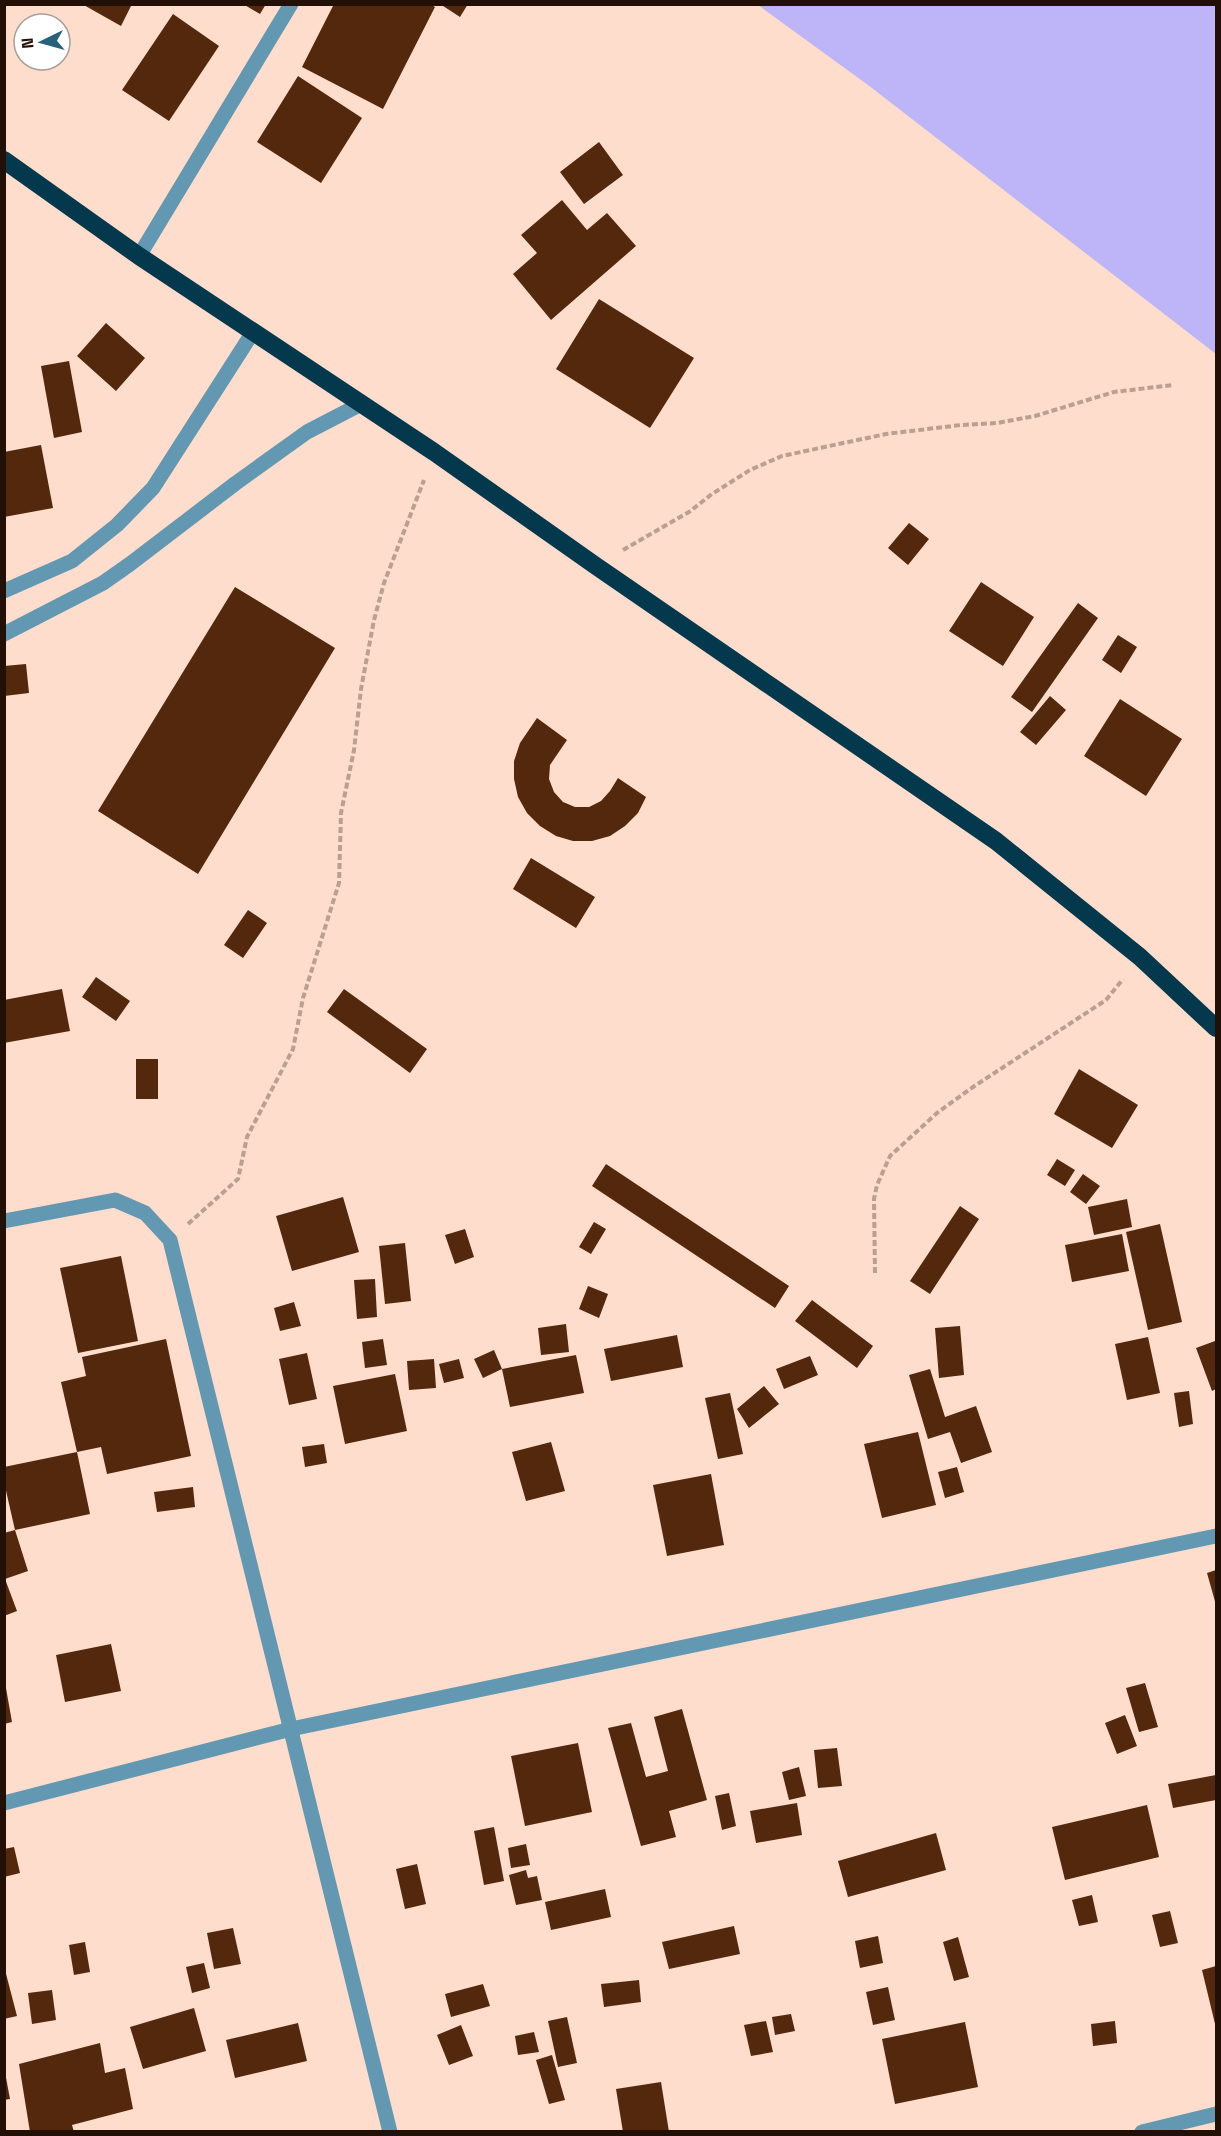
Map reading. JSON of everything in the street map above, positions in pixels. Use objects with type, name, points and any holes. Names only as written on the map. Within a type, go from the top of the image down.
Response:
[{"type":"highway","points":[[4,160],[139,256],[434,452],[996,841],[1140,957],[1216,1028]]},
{"type":"street","points":[[139,256],[291,4]]},
{"type":"street","points":[[4,591],[72,561],[117,525],[153,488],[253,332]]},
{"type":"street","points":[[4,634],[103,583],[307,432],[361,404]]},
{"type":"street","points":[[4,1221],[115,1200],[145,1213],[170,1240],[390,2132]]},
{"type":"street","points":[[4,1803],[291,1729],[1216,1536]]},
{"type":"street","points":[[1142,2132],[1216,2114]]},
{"type":"path","points":[[596,566],[689,512],[750,470],[782,456],[886,434],[997,423],[1035,416],[1114,392],[1173,385]]},
{"type":"path","points":[[170,1240],[237,1179],[247,1137],[293,1049],[303,998],[339,883],[341,813],[354,750],[361,689],[374,620],[384,583],[434,452]]},
{"type":"path","points":[[876,1273],[874,1200],[877,1185],[890,1156],[937,1113],[973,1087],[1106,1000],[1140,957]]},
{"type":"shaded area","points":[[758,5],[1216,5],[1216,354],[868,85]]},
{"type":"building","points":[[82,4],[132,4],[121,26]]},
{"type":"building","points":[[243,4],[266,4],[260,14]]},
{"type":"building","points":[[334,4],[430,4],[435,7],[383,109],[302,67]]},
{"type":"building","points":[[440,4],[468,4],[460,17]]},
{"type":"building","points":[[173,14],[219,46],[169,121],[122,90]]},
{"type":"building","points":[[298,76],[362,118],[321,183],[257,142]]},
{"type":"building","points":[[599,142],[623,175],[584,204],[560,172]]},
{"type":"building","points":[[562,200],[587,230],[607,213],[636,246],[551,320],[513,274],[537,253],[521,235]]},
{"type":"building","points":[[599,299],[694,358],[650,428],[556,369]]},
{"type":"building","points":[[106,323],[145,358],[116,391],[77,356]]},
{"type":"building","points":[[69,361],[82,432],[54,438],[41,366]]},
{"type":"building","points":[[41,445],[53,508],[4,517],[4,452]]},
{"type":"building","points":[[909,523],[929,539],[908,565],[888,548]]},
{"type":"building","points":[[981,582],[1034,617],[1003,666],[949,631]]},
{"type":"building","points":[[235,587],[335,648],[198,874],[98,811]]},
{"type":"building","points":[[1078,603],[1098,618],[1032,712],[1011,697]]},
{"type":"building","points":[[1118,635],[1137,647],[1121,673],[1102,660]]},
{"type":"building","points":[[26,664],[29,693],[4,696],[4,666]]},
{"type":"building","points":[[1050,696],[1066,710],[1036,745],[1020,732]]},
{"type":"building","points":[[1120,699],[1182,739],[1146,796],[1084,756]]},
{"type":"building","points":[[537,718],[567,740],[550,765],[549,779],[554,792],[563,802],[575,807],[589,807],[601,801],[618,778],[646,797],[638,813],[625,826],[610,836],[592,841],[573,841],[556,836],[540,826],[527,813],[518,797],[514,779],[514,761],[520,743]]},
{"type":"building","points":[[531,858],[595,897],[576,928],[513,889]]},
{"type":"building","points":[[248,910],[267,923],[243,958],[224,945]]},
{"type":"building","points":[[96,977],[130,1001],[116,1021],[82,997]]},
{"type":"building","points":[[62,989],[70,1031],[4,1043],[4,1000]]},
{"type":"building","points":[[344,989],[427,1049],[410,1073],[327,1012]]},
{"type":"building","points":[[136,1059],[158,1059],[158,1099],[136,1099]]},
{"type":"building","points":[[1079,1069],[1138,1105],[1112,1148],[1054,1114]]},
{"type":"building","points":[[1057,1159],[1075,1170],[1065,1186],[1047,1175]]},
{"type":"building","points":[[606,1164],[789,1286],[775,1308],[592,1186]]},
{"type":"building","points":[[1083,1174],[1100,1186],[1086,1204],[1070,1192]]},
{"type":"building","points":[[343,1197],[359,1252],[292,1271],[276,1216]]},
{"type":"building","points":[[1127,1199],[1132,1227],[1094,1235],[1088,1207]]},
{"type":"building","points":[[960,1206],[979,1219],[930,1294],[910,1281]]},
{"type":"building","points":[[594,1222],[606,1229],[591,1254],[579,1247]]},
{"type":"building","points":[[1160,1224],[1182,1322],[1148,1330],[1126,1232]]},
{"type":"building","points":[[465,1229],[474,1257],[455,1264],[445,1235]]},
{"type":"building","points":[[1122,1234],[1129,1271],[1072,1282],[1065,1245]]},
{"type":"building","points":[[405,1243],[411,1301],[385,1304],[379,1246]]},
{"type":"building","points":[[121,1256],[138,1341],[78,1353],[60,1268]]},
{"type":"building","points":[[375,1279],[377,1317],[357,1319],[354,1280]]},
{"type":"building","points":[[588,1286],[608,1294],[599,1318],[579,1309]]},
{"type":"building","points":[[812,1300],[873,1346],[857,1368],[795,1321]]},
{"type":"building","points":[[294,1302],[301,1326],[280,1331],[274,1308]]},
{"type":"building","points":[[566,1324],[569,1352],[541,1355],[538,1328]]},
{"type":"building","points":[[960,1326],[964,1375],[939,1378],[935,1328]]},
{"type":"building","points":[[677,1335],[683,1367],[611,1381],[604,1349]]},
{"type":"building","points":[[1148,1337],[1160,1393],[1127,1400],[1115,1344]]},
{"type":"building","points":[[166,1339],[191,1456],[107,1474],[101,1447],[77,1452],[61,1382],[86,1376],[82,1357]]},
{"type":"building","points":[[383,1339],[387,1365],[365,1368],[362,1342]]},
{"type":"building","points":[[1215,1341],[1216,1389],[1212,1391],[1196,1348]]},
{"type":"building","points":[[494,1350],[502,1369],[483,1378],[474,1359]]},
{"type":"building","points":[[307,1353],[317,1399],[289,1405],[279,1359]]},
{"type":"building","points":[[576,1355],[584,1393],[510,1407],[502,1369]]},
{"type":"building","points":[[810,1356],[818,1375],[784,1389],[776,1369]]},
{"type":"building","points":[[434,1359],[436,1388],[409,1390],[407,1361]]},
{"type":"building","points":[[459,1359],[464,1378],[444,1383],[439,1364]]},
{"type":"building","points":[[930,1369],[945,1417],[976,1406],[992,1452],[961,1463],[950,1432],[928,1439],[909,1375]]},
{"type":"building","points":[[395,1374],[407,1431],[345,1444],[333,1386]]},
{"type":"building","points":[[764,1386],[779,1404],[749,1428],[737,1409]]},
{"type":"building","points":[[1189,1391],[1193,1424],[1179,1427],[1174,1393]]},
{"type":"building","points":[[730,1393],[743,1454],[718,1459],[705,1398]]},
{"type":"building","points":[[918,1432],[936,1505],[882,1518],[864,1444]]},
{"type":"building","points":[[551,1442],[565,1491],[526,1501],[512,1452]]},
{"type":"building","points":[[324,1444],[327,1463],[305,1467],[302,1447]]},
{"type":"building","points":[[77,1452],[90,1514],[15,1530],[4,1482],[4,1467]]},
{"type":"building","points":[[957,1467],[964,1492],[945,1498],[938,1472]]},
{"type":"building","points":[[711,1474],[724,1545],[667,1556],[653,1485]]},
{"type":"building","points":[[193,1487],[195,1507],[157,1512],[154,1492]]},
{"type":"building","points":[[15,1530],[28,1571],[5,1579],[17,1611],[4,1616],[4,1533]]},
{"type":"building","points":[[1216,1570],[1216,1605],[1207,1573]]},
{"type":"building","points":[[111,1644],[121,1691],[65,1702],[56,1655]]},
{"type":"building","points":[[4,1677],[12,1722],[4,1724]]},
{"type":"building","points":[[1145,1683],[1158,1727],[1139,1732],[1126,1688]]},
{"type":"building","points":[[682,1709],[707,1800],[669,1811],[676,1837],[641,1846],[608,1728],[631,1723],[646,1777],[668,1771],[654,1717]]},
{"type":"building","points":[[1125,1715],[1137,1746],[1117,1754],[1105,1723]]},
{"type":"building","points":[[578,1743],[592,1812],[525,1826],[511,1756]]},
{"type":"building","points":[[837,1748],[842,1786],[818,1788],[814,1750]]},
{"type":"building","points":[[799,1767],[806,1796],[789,1800],[782,1772]]},
{"type":"building","points":[[1216,1775],[1216,1800],[1173,1808],[1168,1784]]},
{"type":"building","points":[[729,1793],[736,1826],[722,1830],[715,1796]]},
{"type":"building","points":[[797,1803],[802,1835],[756,1843],[750,1811]]},
{"type":"building","points":[[1147,1805],[1159,1857],[1065,1880],[1052,1827]]},
{"type":"building","points":[[494,1827],[504,1881],[484,1885],[474,1831]]},
{"type":"building","points":[[936,1833],[946,1870],[848,1897],[838,1861]]},
{"type":"building","points":[[526,1844],[530,1865],[511,1868],[508,1848]]},
{"type":"building","points":[[14,1847],[20,1873],[4,1877],[4,1849]]},
{"type":"building","points":[[417,1864],[426,1904],[405,1909],[396,1869]]},
{"type":"building","points":[[526,1870],[528,1878],[537,1876],[542,1900],[516,1905],[509,1875]]},
{"type":"building","points":[[605,1889],[611,1917],[551,1930],[545,1902]]},
{"type":"building","points":[[1092,1895],[1098,1922],[1079,1926],[1072,1900]]},
{"type":"building","points":[[1170,1911],[1178,1943],[1160,1947],[1152,1915]]},
{"type":"building","points":[[734,1926],[740,1954],[669,1969],[662,1942]]},
{"type":"building","points":[[233,1928],[241,1964],[214,1969],[207,1933]]},
{"type":"building","points":[[878,1936],[883,1963],[860,1968],[855,1941]]},
{"type":"building","points":[[958,1937],[969,1977],[954,1981],[943,1942]]},
{"type":"building","points":[[85,1942],[90,1972],[74,1975],[69,1945]]},
{"type":"building","points":[[204,1963],[210,1988],[192,1993],[186,1967]]},
{"type":"building","points":[[4,1966],[17,2016],[4,2019]]},
{"type":"building","points":[[1216,1966],[1216,2028],[1202,1970]]},
{"type":"building","points":[[639,1980],[641,2002],[604,2007],[601,1984]]},
{"type":"building","points":[[483,1984],[490,2006],[451,2017],[445,1994]]},
{"type":"building","points":[[888,1987],[895,2020],[873,2025],[866,1992]]},
{"type":"building","points":[[52,1990],[56,2020],[32,2024],[28,1993]]},
{"type":"building","points":[[194,2008],[206,2051],[143,2069],[130,2027]]},
{"type":"building","points":[[791,2014],[795,2031],[775,2035],[772,2017]]},
{"type":"building","points":[[567,2017],[577,2063],[558,2067],[548,2021]]},
{"type":"building","points":[[766,2021],[773,2052],[751,2056],[744,2025]]},
{"type":"building","points":[[1115,2021],[1117,2043],[1093,2046],[1091,2024]]},
{"type":"building","points":[[965,2022],[978,2087],[895,2104],[882,2039]]},
{"type":"building","points":[[298,2023],[307,2061],[235,2078],[226,2040]]},
{"type":"building","points":[[461,2025],[473,2056],[449,2065],[437,2035]]},
{"type":"building","points":[[534,2032],[539,2052],[518,2055],[515,2036]]},
{"type":"building","points":[[100,2043],[105,2073],[125,2068],[133,2109],[72,2125],[74,2132],[30,2132],[19,2064]]},
{"type":"building","points":[[552,2055],[565,2100],[549,2104],[536,2060]]},
{"type":"building","points":[[4,2067],[10,2099],[4,2100]]},
{"type":"building","points":[[661,2082],[669,2132],[623,2132],[616,2089]]}]
